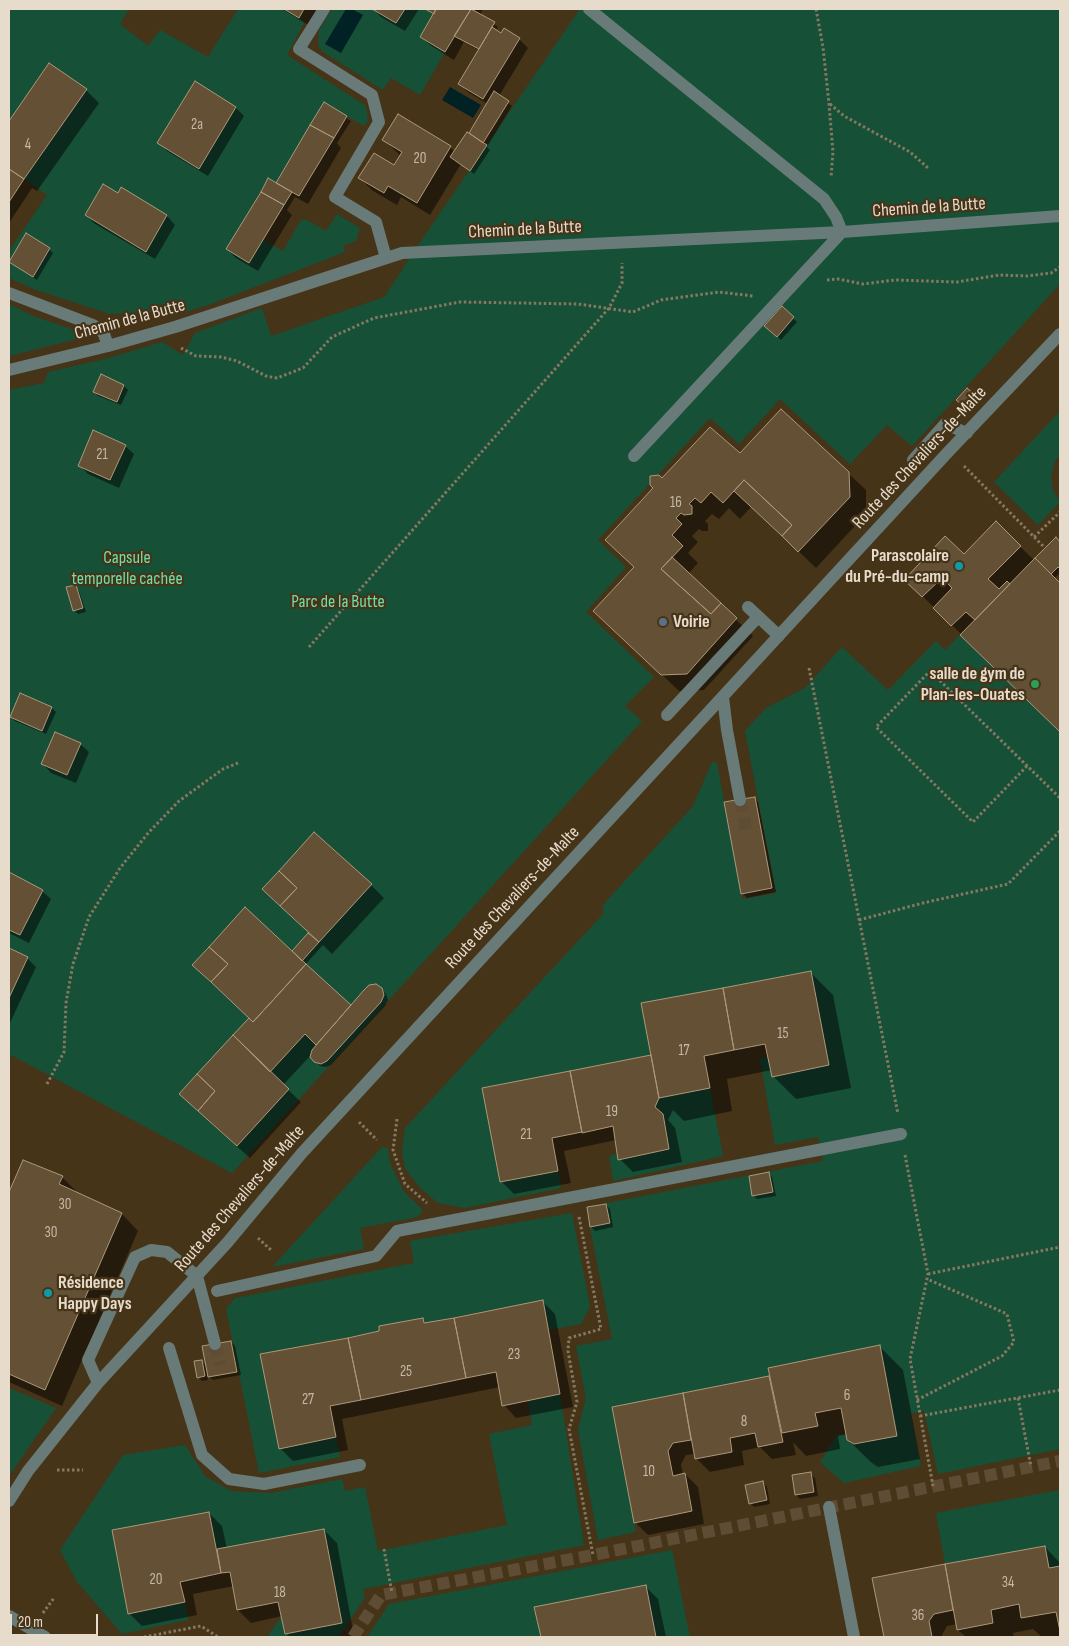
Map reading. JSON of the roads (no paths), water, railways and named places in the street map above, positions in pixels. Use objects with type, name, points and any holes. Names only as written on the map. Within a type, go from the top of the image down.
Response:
[{"type":"street","points":[[324,9],[299,49],[372,95],[380,122],[335,196],[376,222],[386,258]]},
{"type":"street","points":[[588,9],[824,199],[836,217],[842,232],[634,456]]},
{"type":"street","name":"Chemin de la Butte","points":[[9,370],[108,346],[175,327],[402,253],[842,232],[1060,216]]},
{"type":"street","points":[[9,293],[93,325],[104,334],[108,346]]},
{"type":"street","name":"Route des Chevaliers-de-Malte","points":[[9,1501],[28,1471],[98,1383],[198,1276],[337,1114],[1060,334]]},
{"type":"street","points":[[913,460],[945,424],[967,433]]},
{"type":"street","points":[[748,608],[779,636]]},
{"type":"street","points":[[667,715],[758,617]]},
{"type":"street","points":[[722,697],[740,800]]},
{"type":"street","points":[[217,1291],[376,1256],[397,1231],[902,1134]]},
{"type":"street","points":[[98,1383],[88,1360],[134,1257],[151,1250],[167,1252],[198,1276],[215,1344]]},
{"type":"street","points":[[169,1348],[202,1455],[229,1479],[264,1484],[360,1465]]},
{"type":"street","points":[[829,1507],[854,1637]]},
{"type":"street","points":[[9,1616],[45,1637]]},
{"type":"water","points":[[346,9],[352,9],[363,15],[341,53],[325,44]]},
{"type":"water","points":[[450,87],[481,105],[473,118],[442,100]]},
{"type":"tunnel","points":[[740,800],[747,834]]},
{"type":"tunnel","points":[[215,1344],[220,1365]]},
{"type":"tunnel","points":[[353,1637],[381,1595],[593,1555],[1060,1461]]},
{"type":"place","name":"Parascolaire du Pré-du-camp","points":[[959,566]]},
{"type":"place","name":"Voirie","points":[[663,622]]},
{"type":"place","name":"salle de gym de Plan-les-Ouates","points":[[1035,684]]},
{"type":"place","name":"Résidence Happy Days","points":[[48,1293]]},
{"type":"park label","name":"Capsule temporelle cachée","points":[[127,568]]},
{"type":"park label","name":"Parc de la Butte","points":[[338,602]]}]
